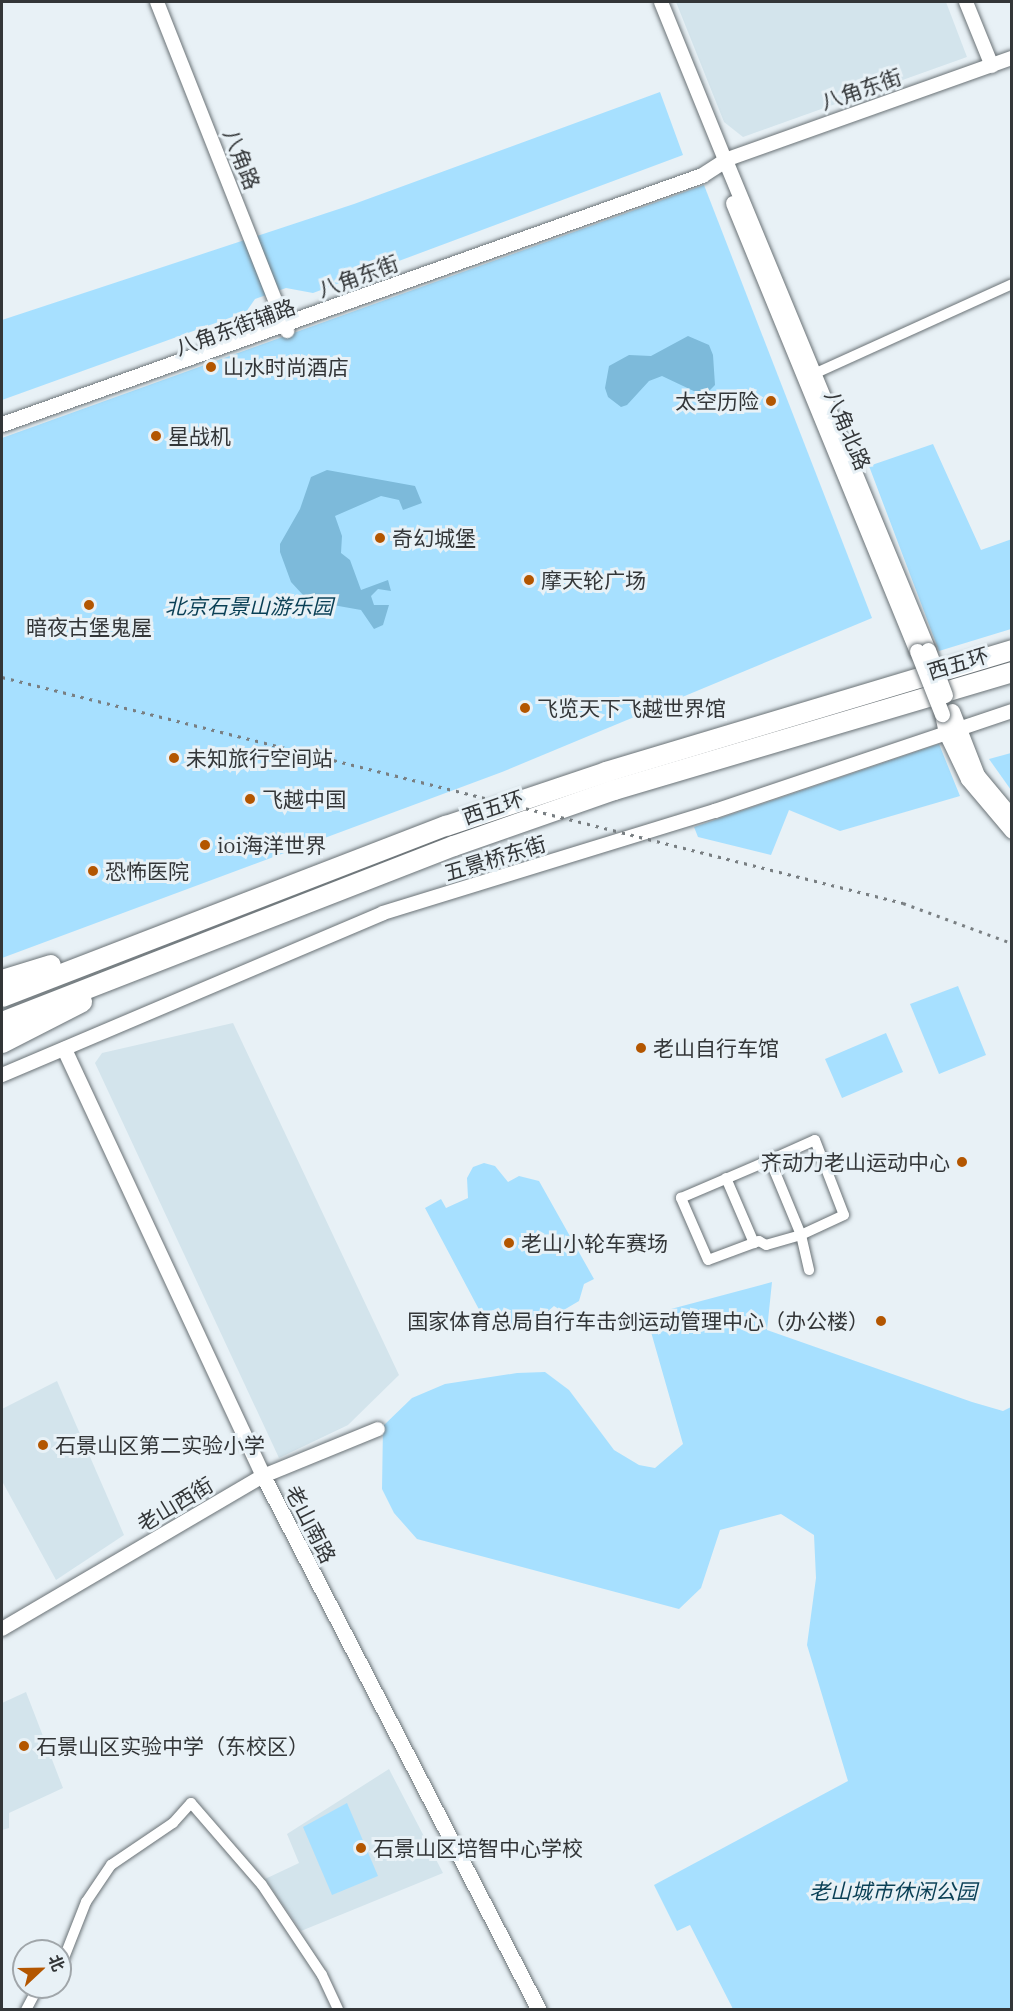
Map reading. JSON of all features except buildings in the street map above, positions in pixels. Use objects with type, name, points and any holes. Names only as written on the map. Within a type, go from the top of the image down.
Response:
[{"type":"highway","name":"西五环","points":[[2,998],[160,934],[446,826],[606,772],[1011,650]]},
{"type":"highway","name":"西五环","points":[[2,1022],[454,846],[614,790],[1011,672]]},
{"type":"highway","points":[[2,980],[160,934]]},
{"type":"highway","points":[[2,1043],[197,945]]},
{"type":"main road","name":"八角东街","points":[[2,416],[285,324],[724,160]]},
{"type":"main road","name":"八角东街","points":[[2,424],[702,175],[724,160]]},
{"type":"main road","name":"八角北路","points":[[724,160],[814,374],[947,713],[951,731]]},
{"type":"main road","name":"八角北路","points":[[724,160],[724,181],[922,651]]},
{"type":"main road","name":"八角东街辅路","points":[[2,433],[285,324]]},
{"type":"main road","points":[[951,731],[977,775],[1011,817]]},
{"type":"main road","points":[[951,731],[968,780],[1011,831]]},
{"type":"main road","name":"老山南路","points":[[64,1049],[263,1476],[539,2010]]},
{"type":"street","name":"八角路","points":[[157,2],[285,324]]},
{"type":"street","name":"八角北路","points":[[661,2],[724,160]]},
{"type":"street","points":[[966,2],[1001,62]]},
{"type":"street","points":[[974,2],[1001,62]]},
{"type":"street","name":"八角东街","points":[[724,160],[1001,62]]},
{"type":"street","points":[[814,374],[1011,284]]},
{"type":"street","name":"五景桥东街","points":[[2,1075],[383,914],[715,811],[1011,711]]},
{"type":"street","points":[[815,1140],[844,1215],[801,1235],[766,1245],[753,1243],[708,1260],[681,1198],[770,1160],[815,1140]]},
{"type":"street","points":[[770,1160],[801,1235],[809,1270]]},
{"type":"street","points":[[726,1178],[753,1243]]},
{"type":"street","name":"老山西街","points":[[2,1629],[263,1476],[378,1429]]},
{"type":"street","points":[[71,1939],[86,1902],[111,1864],[173,1823],[191,1803],[262,1885],[322,1975],[338,2010]]},
{"type":"shaded area","points":[[676,2],[946,2],[967,57],[743,137],[724,122]]},
{"type":"shaded area","points":[[688,336],[709,345],[713,355],[715,385],[708,392],[700,394],[662,376],[649,381],[627,405],[621,407],[608,397],[605,388],[609,366],[629,355],[651,356]]},
{"type":"shaded area","points":[[327,470],[415,486],[422,503],[403,510],[399,500],[381,496],[335,516],[342,536],[341,553],[350,560],[361,590],[388,580],[391,591],[378,589],[371,596],[374,605],[389,605],[383,625],[374,629],[361,610],[316,602],[303,595],[291,582],[280,552],[280,544],[300,509],[311,477]]},
{"type":"shaded area","points":[[233,1023],[399,1375],[348,1425],[279,1458],[95,1063],[102,1053]]},
{"type":"shaded area","name":"石景山区第二实验小学","points":[[57,1381],[124,1535],[56,1580],[2,1481],[2,1409]]},
{"type":"shaded area","name":"石景山区实验中学（东校区）","points":[[26,1692],[63,1788],[9,1813],[9,1828],[2,1830],[2,1703]]},
{"type":"shaded area","name":"石景山区培智中心学校","points":[[389,1769],[443,1873],[301,1931],[265,1879],[299,1863],[287,1834]]},
{"type":"green space","points":[[660,92],[683,155],[313,293],[286,288],[255,299],[246,312],[2,400],[2,320],[354,204]]},
{"type":"green space","name":"北京石景山游乐园","points":[[704,185],[872,618],[502,772],[2,958],[2,438]]},
{"type":"green space","points":[[933,444],[981,550],[1012,539],[1011,629],[939,651],[869,466]]},
{"type":"green space","points":[[939,744],[960,796],[840,831],[789,810],[771,855],[698,837],[694,827]]},
{"type":"green space","points":[[1012,753],[1011,790],[989,759]]},
{"type":"green space","points":[[958,986],[986,1055],[939,1074],[910,1004]]},
{"type":"green space","points":[[886,1033],[903,1072],[842,1098],[825,1059]]},
{"type":"green space","name":"老山小轮车赛场","points":[[484,1163],[495,1166],[508,1182],[519,1176],[539,1181],[594,1279],[584,1284],[579,1301],[562,1311],[554,1306],[526,1330],[508,1327],[498,1311],[483,1317],[425,1208],[441,1199],[446,1208],[468,1198],[467,1178],[473,1167]]},
{"type":"green space","name":"老山城市休闲公园","points":[[772,1282],[767,1330],[972,1402],[1003,1411],[1011,1407],[1011,2009],[733,2009],[690,1925],[677,1931],[654,1885],[848,1781],[807,1645],[816,1578],[814,1535],[781,1514],[720,1530],[701,1588],[679,1609],[417,1539],[394,1513],[382,1489],[383,1426],[412,1398],[445,1384],[517,1373],[545,1372],[569,1390],[614,1450],[639,1465],[655,1468],[683,1444],[651,1332],[671,1309]]},
{"type":"green space","points":[[347,1803],[378,1876],[332,1895],[303,1827]]},
{"type":"railway","points":[[2,677],[903,903],[1012,943]]},
{"type":"place","name":"山水时尚酒店","points":[[211,367]]},
{"type":"place","name":"太空历险","points":[[771,401]]},
{"type":"place","name":"星战机","points":[[156,436]]},
{"type":"place","name":"奇幻城堡","points":[[380,538]]},
{"type":"place","name":"摩天轮广场","points":[[529,580]]},
{"type":"place","name":"暗夜古堡鬼屋","points":[[89,605]]},
{"type":"place","name":"飞览天下飞越世界馆","points":[[525,708]]},
{"type":"place","name":"未知旅行空间站","points":[[174,758]]},
{"type":"place","name":"飞越中国","points":[[250,799]]},
{"type":"place","name":"ioi海洋世界","points":[[205,845]]},
{"type":"place","name":"恐怖医院","points":[[93,871]]},
{"type":"place","name":"老山自行车馆","points":[[641,1048]]},
{"type":"place","name":"齐动力老山运动中心","points":[[962,1162]]},
{"type":"place","name":"老山小轮车赛场","points":[[509,1243]]},
{"type":"place","name":"国家体育总局自行车击剑运动管理中心（办公楼）","points":[[881,1321]]},
{"type":"place","name":"石景山区第二实验小学","points":[[43,1445]]},
{"type":"place","name":"石景山区实验中学（东校区）","points":[[24,1746]]},
{"type":"place","name":"石景山区培智中心学校","points":[[361,1848]]}]
